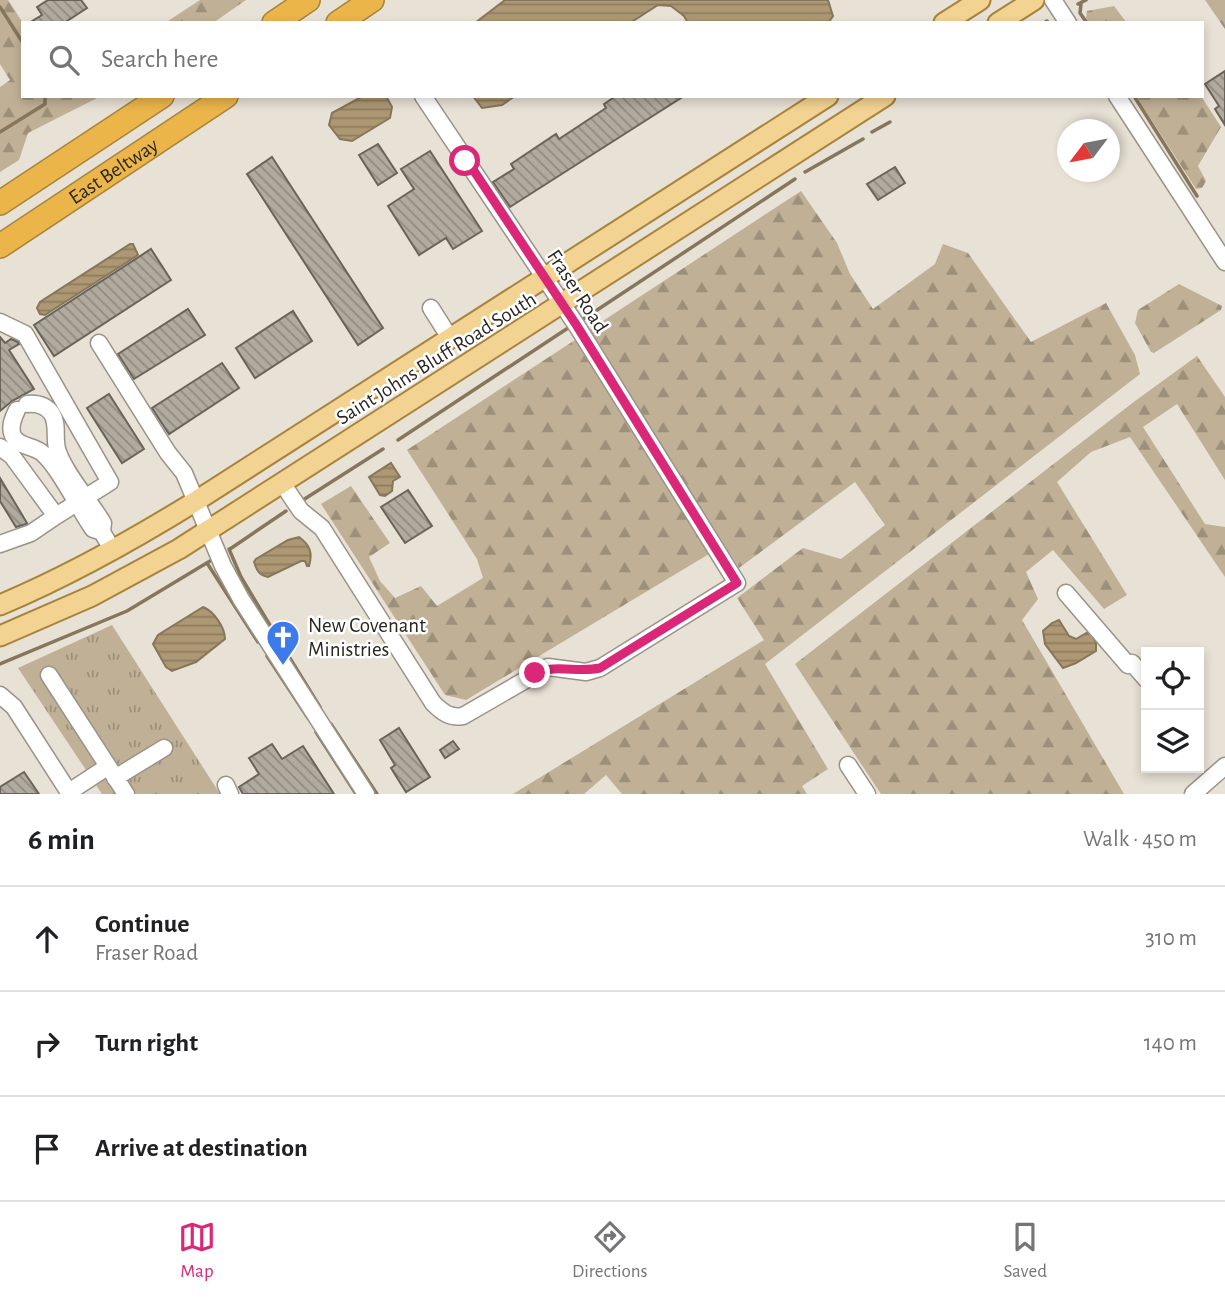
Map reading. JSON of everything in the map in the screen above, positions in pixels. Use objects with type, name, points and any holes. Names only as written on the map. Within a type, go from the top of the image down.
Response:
[{"type":"highway","points":[[277,21],[308,0]]},
{"type":"highway","points":[[341,21],[372,0]]},
{"type":"highway","name":"East Beltway","points":[[0,203],[159,98]]},
{"type":"highway","name":"East Beltway","points":[[0,246],[223,98]]},
{"type":"main road","points":[[947,21],[980,0]]},
{"type":"main road","points":[[1001,21],[1034,0]]},
{"type":"main road","name":"Saint Johns Bluff Road South","points":[[0,605],[113,551],[196,501],[825,98]]},
{"type":"main road","name":"Saint Johns Bluff Road South","points":[[0,636],[92,597],[208,531],[883,98]]},
{"type":"street","points":[[1053,0],[1067,21]]},
{"type":"street","name":"Fraser Road","points":[[282,483],[301,511],[322,528],[433,703],[453,718],[463,716],[548,667],[586,671],[600,668],[737,583],[562,305],[424,98]]},
{"type":"street","points":[[1118,98],[1225,262]]},
{"type":"street","points":[[430,308],[450,338]]},
{"type":"street","points":[[0,322],[24,334],[110,482],[31,533],[0,544]]},
{"type":"street","points":[[99,343],[168,453],[184,473],[241,599],[366,794]]},
{"type":"street","points":[[56,516],[10,449],[12,423],[22,407],[35,403],[53,415],[57,426],[55,440],[58,451],[93,529],[102,532],[113,551]]},
{"type":"street","points":[[57,426],[72,418]]},
{"type":"street","points":[[10,449],[41,453],[81,500]]},
{"type":"street","points":[[1066,593],[1128,664],[1132,663],[1141,673]]},
{"type":"street","points":[[49,675],[126,794]]},
{"type":"street","points":[[0,696],[14,707],[69,793],[164,748]]},
{"type":"street","points":[[848,765],[867,794]]},
{"type":"street","points":[[1193,794],[1225,766]]},
{"type":"green space","points":[[0,0],[8,0],[22,21],[21,98],[97,98],[28,133],[19,160],[0,172],[0,87],[10,80],[0,64]]},
{"type":"green space","points":[[200,0],[246,0],[216,21],[168,21]]},
{"type":"green space","points":[[1205,0],[1225,0],[1225,29]]},
{"type":"green space","points":[[1114,6],[1125,21],[1088,21],[1087,11]]},
{"type":"green space","points":[[1137,98],[1202,98],[1221,127],[1198,166],[1206,181],[1202,188],[1196,189]]},
{"type":"green space","points":[[801,191],[837,243],[850,274],[873,309],[935,264],[943,244],[968,253],[1031,342],[1106,303],[1135,355],[1140,374],[765,664],[828,769],[802,786],[807,794],[622,794],[606,775],[584,794],[513,794],[764,640],[737,598],[803,548],[841,559],[885,525],[855,482],[739,568],[586,332]]},
{"type":"green space","points":[[1179,284],[1222,306],[1221,310],[1154,353],[1151,352],[1135,323],[1138,310]]},
{"type":"green space","points":[[575,340],[709,554],[466,700],[445,695],[321,504],[351,486],[390,543],[369,557],[380,581],[395,598],[421,586],[437,606],[483,578],[477,559],[407,450]]},
{"type":"green space","points":[[1197,356],[1225,397],[1225,480],[1177,404],[1143,427],[1205,524],[1225,527],[1225,577],[1130,437],[1091,452],[1057,482],[1127,595],[1104,609],[1053,550],[1026,572],[1038,599],[1022,620],[1124,794],[881,794],[795,664]]},
{"type":"green space","points":[[112,625],[220,794],[102,794],[18,668]]},
{"type":"shaded area","points":[[505,0],[828,0],[833,16],[829,21],[687,21],[671,6],[658,5],[633,21],[478,21]]},
{"type":"shaded area","points":[[359,98],[387,98],[392,107],[390,118],[352,141],[340,139],[329,125],[332,113]]},
{"type":"shaded area","points":[[474,98],[512,98],[502,105],[482,108]]},
{"type":"shaded area","points":[[133,244],[138,255],[45,315],[40,314],[37,308],[40,302]]},
{"type":"shaded area","points":[[391,463],[400,477],[393,481],[392,491],[385,496],[380,495],[369,477]]},
{"type":"shaded area","points":[[299,537],[310,550],[309,566],[305,561],[301,561],[268,577],[259,572],[254,562],[256,559],[288,540]]},
{"type":"shaded area","points":[[203,607],[218,620],[225,639],[196,662],[172,671],[166,667],[153,644],[158,635]]},
{"type":"shaded area","points":[[1059,620],[1069,636],[1076,639],[1090,631],[1096,643],[1096,651],[1063,668],[1045,644],[1043,631]]},
{"type":"building","points":[[48,0],[81,0],[87,8],[67,21],[32,21],[42,15],[37,7]]},
{"type":"building","points":[[1225,71],[1225,125],[1215,109],[1219,106],[1205,84]]},
{"type":"building","points":[[613,98],[681,98],[510,207],[493,182],[514,169],[511,164],[556,134],[559,139],[606,108],[604,104]]},
{"type":"building","points":[[378,144],[397,173],[378,185],[359,155]]},
{"type":"building","points":[[430,151],[482,231],[453,249],[446,238],[419,255],[388,206],[414,189],[401,169]]},
{"type":"building","points":[[272,157],[383,328],[358,345],[247,174]]},
{"type":"building","points":[[895,167],[905,183],[878,200],[867,184]]},
{"type":"building","points":[[151,249],[171,280],[54,356],[34,325]]},
{"type":"building","points":[[188,309],[205,335],[134,379],[118,354]]},
{"type":"building","points":[[293,311],[312,341],[255,378],[236,348]]},
{"type":"building","points":[[0,337],[5,343],[11,339],[18,342],[19,344],[9,350],[34,389],[0,411]]},
{"type":"building","points":[[222,363],[239,388],[169,434],[152,408]]},
{"type":"building","points":[[109,394],[144,449],[122,463],[87,408]]},
{"type":"building","points":[[0,478],[26,524],[16,527],[0,501]]},
{"type":"building","points":[[408,490],[432,526],[405,543],[381,507]]},
{"type":"building","points":[[399,728],[430,777],[406,792],[391,768],[395,765],[380,740]]},
{"type":"building","points":[[453,741],[459,749],[445,758],[440,750]]},
{"type":"building","points":[[272,744],[282,759],[303,746],[334,794],[243,794],[239,787],[259,774],[249,758]]},
{"type":"building","points":[[24,772],[39,794],[0,794],[0,787]]},
{"type":"waterway","points":[[1078,4],[1086,0]]},
{"type":"waterway","points":[[1081,4],[1080,13],[1086,21]]},
{"type":"waterway","points":[[0,7],[21,40]]},
{"type":"waterway","points":[[0,132],[45,104],[45,98]]},
{"type":"waterway","points":[[1135,98],[1197,196]]},
{"type":"waterway","points":[[872,132],[890,122]]},
{"type":"waterway","points":[[805,172],[863,139]]},
{"type":"waterway","points":[[582,320],[795,179]]},
{"type":"waterway","points":[[398,440],[568,328]]},
{"type":"waterway","points":[[303,500],[383,449]]},
{"type":"waterway","points":[[230,549],[286,511]]},
{"type":"waterway","points":[[229,549],[241,577],[271,627]]},
{"type":"waterway","points":[[0,664],[127,611],[210,561]]},
{"type":"waterway","points":[[207,563],[258,642]]},
{"type":"waterway","points":[[283,647],[320,707]]},
{"type":"waterway","points":[[267,656],[308,718]]},
{"type":"waterway","points":[[331,724],[377,794]]},
{"type":"waterway","points":[[316,732],[356,794]]},
{"type":"place","name":"New Covenant Ministries","points":[[283,667]]},
{"type":"route","points":[[465,161],[577,326],[737,583],[600,668],[586,671],[548,667],[535,673]]}]
